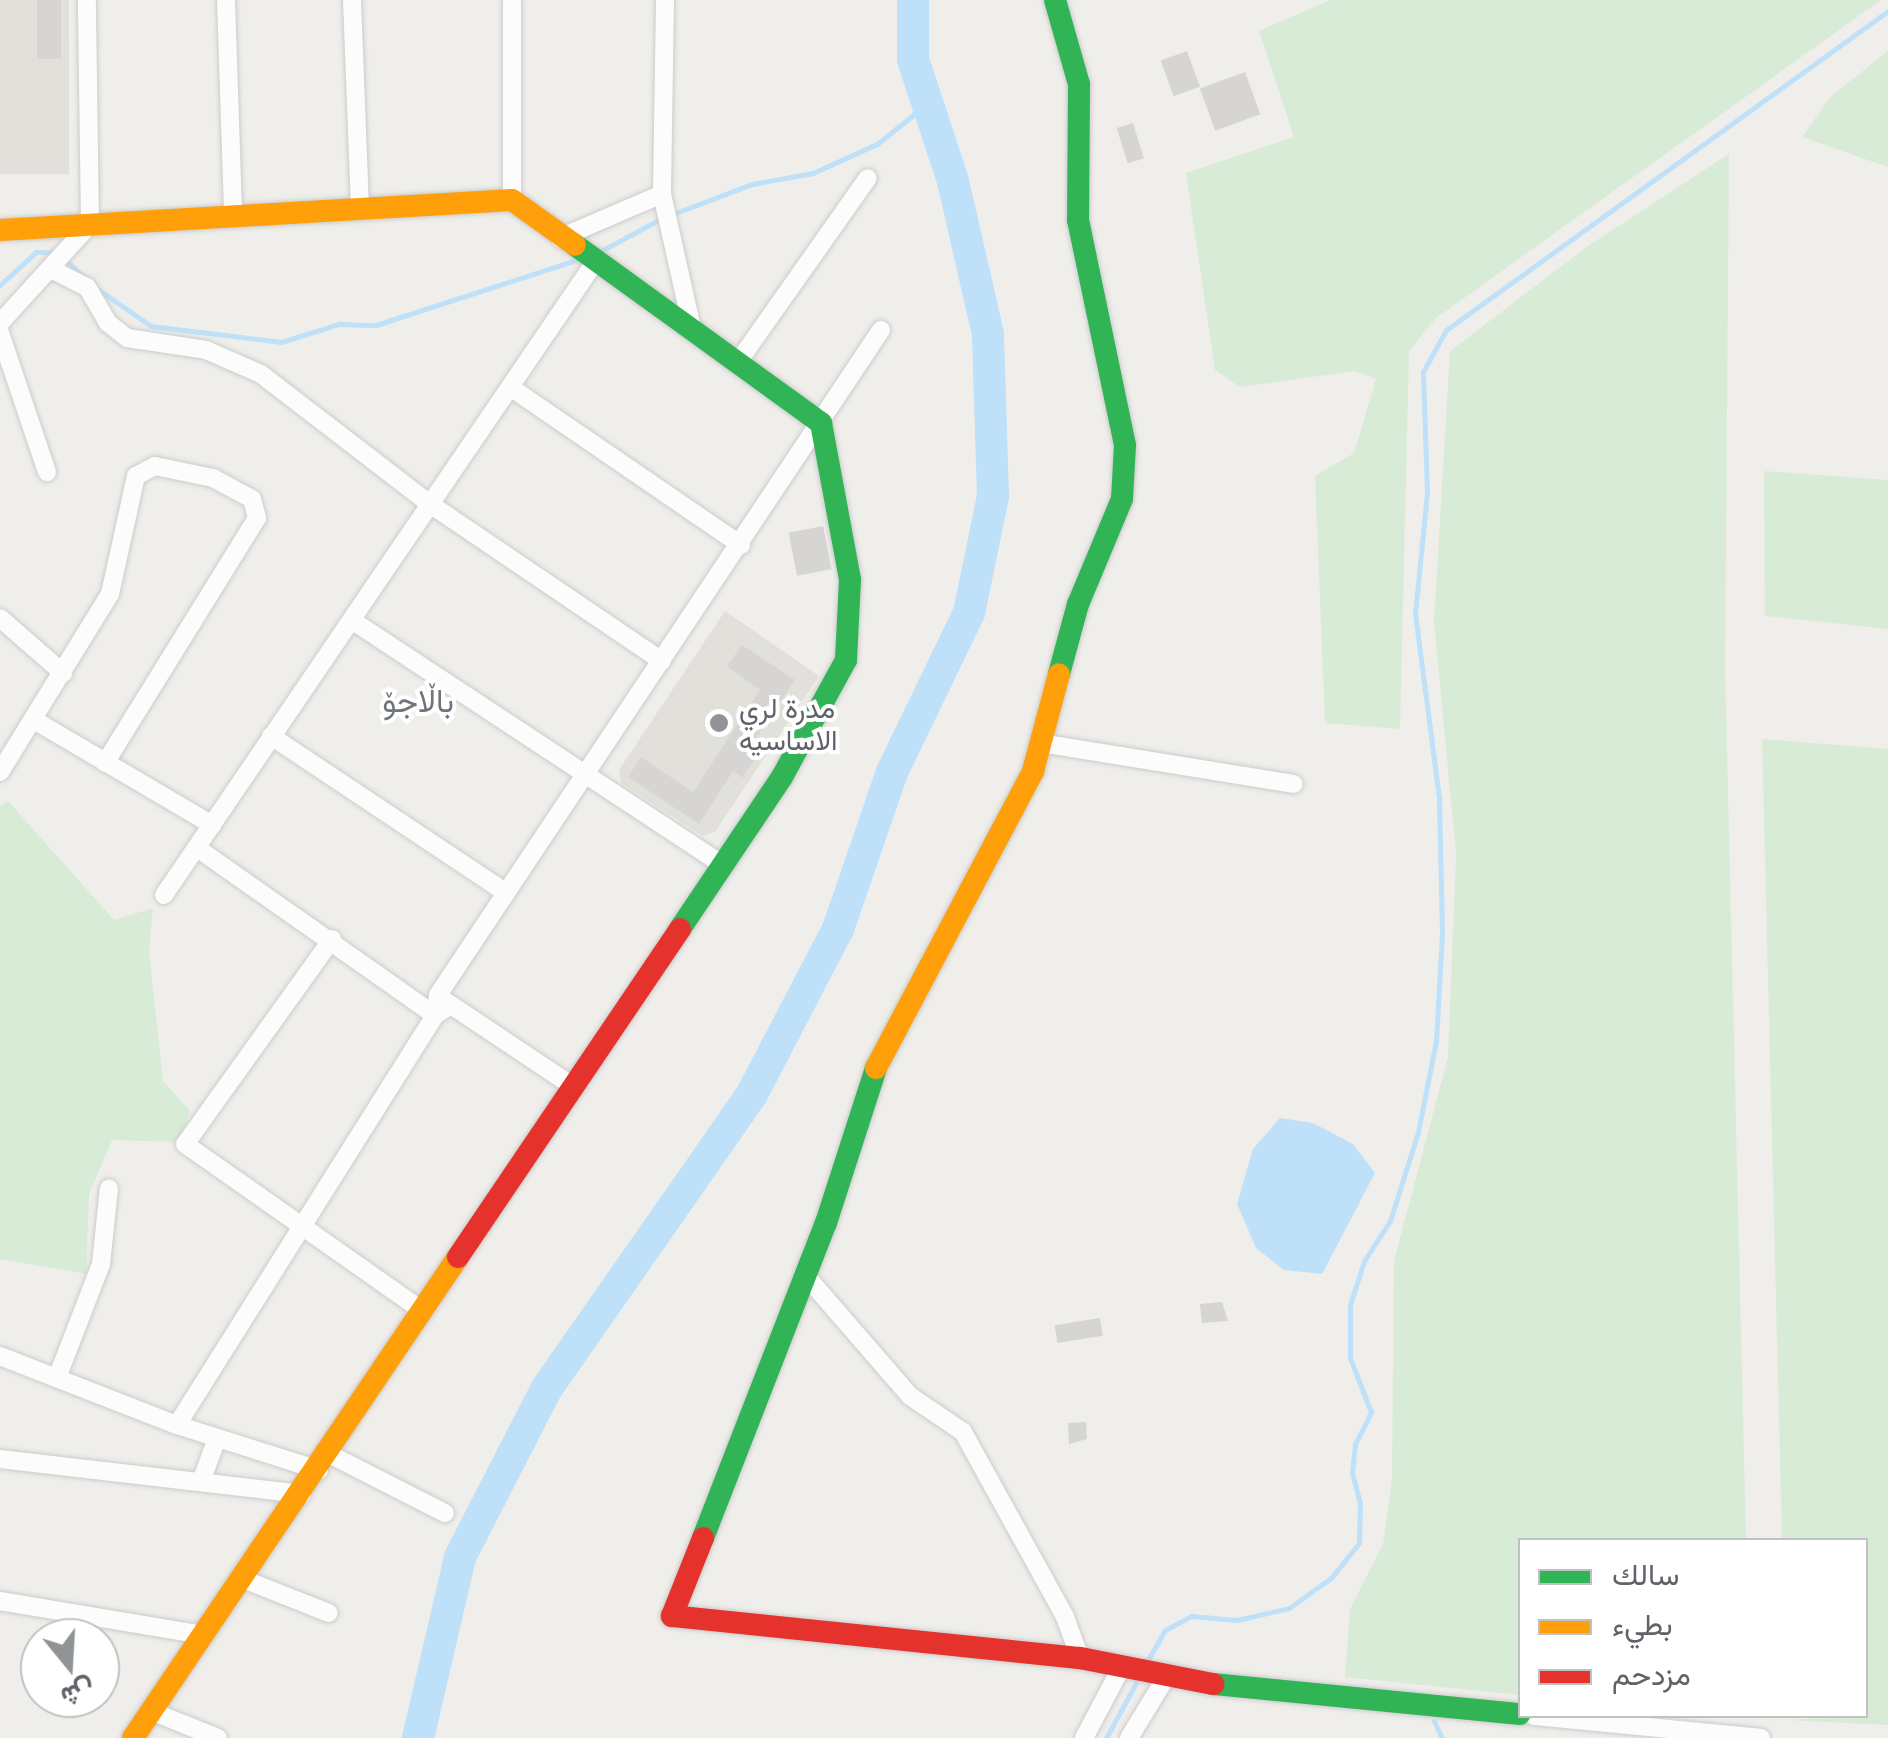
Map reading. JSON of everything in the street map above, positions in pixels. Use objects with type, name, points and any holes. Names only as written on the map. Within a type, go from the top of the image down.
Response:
[{"type":"street","points":[[0,323],[53,270],[90,224],[87,0]]},
{"type":"street","points":[[226,0],[233,215]]},
{"type":"street","points":[[352,0],[360,209]]},
{"type":"street","points":[[512,0],[512,200]]},
{"type":"street","points":[[665,0],[662,194],[692,328]]},
{"type":"street","points":[[1055,0],[1079,84],[1078,220],[1126,444],[1122,499],[1078,604],[1033,770],[866,1087],[806,1276],[672,1616],[1080,1658],[1143,1673],[1518,1714]]},
{"type":"street","points":[[738,362],[868,178]]},
{"type":"street","points":[[560,238],[662,194]]},
{"type":"street","points":[[0,230],[512,200],[593,264],[692,328],[821,423],[850,580],[846,660],[725,866],[570,1085],[420,1308],[324,1462],[133,1738]]},
{"type":"street","points":[[164,895],[593,264]]},
{"type":"street","points":[[53,270],[88,287],[108,323],[127,338],[206,350],[261,374],[430,504],[662,661]]},
{"type":"street","points":[[177,1425],[442,1005],[506,892],[882,330]]},
{"type":"street","points":[[0,333],[47,472]]},
{"type":"street","points":[[510,387],[741,545]]},
{"type":"street","points":[[0,772],[116,579],[132,482],[141,471],[155,466],[196,473],[252,499],[257,518],[104,762]]},
{"type":"street","points":[[0,618],[63,673]]},
{"type":"street","points":[[353,620],[725,866]]},
{"type":"street","points":[[34,720],[212,824]]},
{"type":"street","points":[[271,736],[506,892]]},
{"type":"street","points":[[1041,742],[1294,784]]},
{"type":"street","points":[[196,848],[332,938],[570,1085]]},
{"type":"street","points":[[332,938],[185,1144],[420,1308]]},
{"type":"street","points":[[57,1378],[101,1264],[109,1188]]},
{"type":"street","points":[[806,1276],[910,1396],[964,1432],[1066,1616],[1080,1658]]},
{"type":"street","points":[[0,1356],[177,1425],[324,1462],[445,1513]]},
{"type":"street","points":[[201,1482],[217,1438]]},
{"type":"street","points":[[0,1459],[302,1494]]},
{"type":"street","points":[[243,1579],[329,1613]]},
{"type":"street","points":[[0,1601],[204,1636]]},
{"type":"street","points":[[1084,1738],[1143,1673]]},
{"type":"street","points":[[1128,1738],[1143,1673]]},
{"type":"street","points":[[152,1711],[218,1738]]},
{"type":"street","points":[[1555,1718],[1761,1738]]},
{"type":"shaded area","points":[[0,0],[69,0],[69,174],[0,174]]},
{"type":"shaded area","name":"مدرة لري الاساسیه","points":[[725,611],[819,676],[715,832],[703,836],[621,783],[619,770]]},
{"type":"green space","points":[[1330,0],[1881,0],[1436,318],[1409,351],[1400,729],[1325,723],[1315,476],[1354,453],[1376,379],[1355,371],[1240,387],[1215,370],[1186,173],[1294,137],[1259,31]]},
{"type":"green space","points":[[1888,51],[1888,167],[1802,137],[1831,96]]},
{"type":"green space","points":[[1729,154],[1725,668],[1746,1538],[1518,1538],[1518,1695],[1345,1677],[1350,1609],[1383,1544],[1392,1480],[1394,1261],[1448,1057],[1456,854],[1434,622],[1450,351],[1591,244]]},
{"type":"green space","points":[[1764,471],[1888,480],[1888,629],[1765,616]]},
{"type":"green space","points":[[1762,739],[1888,749],[1888,1725],[1787,1720],[1868,1718],[1868,1538],[1782,1538]]},
{"type":"green space","points":[[8,801],[114,920],[153,908],[149,951],[163,1081],[190,1111],[179,1142],[112,1140],[89,1194],[86,1274],[0,1259],[0,806]]},
{"type":"water","points":[[1280,1118],[1313,1123],[1353,1144],[1375,1173],[1322,1274],[1284,1270],[1256,1248],[1237,1204],[1253,1149]]},
{"type":"building","points":[[37,0],[61,0],[61,59],[37,59]]},
{"type":"building","points":[[1187,51],[1200,87],[1174,96],[1161,61]]},
{"type":"building","points":[[1245,72],[1260,114],[1215,131],[1200,88]]},
{"type":"building","points":[[1133,123],[1144,158],[1128,163],[1117,128]]},
{"type":"building","points":[[823,526],[831,569],[797,576],[789,533]]},
{"type":"building","points":[[742,645],[795,680],[756,738],[765,744],[742,778],[733,771],[699,824],[628,777],[641,757],[693,792],[760,690],[727,666]]},
{"type":"building","points":[[1222,1302],[1228,1321],[1202,1323],[1200,1304]]},
{"type":"building","points":[[1100,1318],[1103,1336],[1057,1343],[1055,1325]]},
{"type":"building","points":[[1086,1422],[1087,1439],[1069,1444],[1068,1423]]},
{"type":"waterway","points":[[418,1738],[460,1557],[547,1388],[752,1094],[838,929],[892,772],[969,613],[993,496],[988,334],[953,181],[913,59],[913,0]]},
{"type":"waterway","points":[[1145,1665],[1165,1630],[1191,1616],[1237,1620],[1289,1608],[1331,1578],[1359,1543],[1360,1503],[1352,1473],[1355,1444],[1371,1412],[1350,1358],[1350,1305],[1364,1261],[1390,1221],[1418,1132],[1436,1041],[1442,932],[1439,798],[1415,613],[1427,493],[1423,372],[1446,330],[1888,11]]},
{"type":"waterway","points":[[599,252],[660,219],[752,184],[813,173],[877,144],[912,116],[925,94]]},
{"type":"waterway","points":[[0,285],[36,252],[57,252],[84,277]]},
{"type":"waterway","points":[[96,288],[151,326],[281,342],[339,324],[376,325],[579,259]]},
{"type":"waterway","points":[[1106,1738],[1138,1679]]},
{"type":"waterway","points":[[1434,1721],[1442,1738]]},
{"type":"traffic: fast","points":[[1055,0],[1079,84],[1078,220],[1125,445],[1122,499],[1078,604],[1059,674]]},
{"type":"traffic: fast","points":[[575,245],[821,423],[850,580],[846,660],[782,777],[680,929]]},
{"type":"traffic: fast","points":[[703,1538],[826,1223],[876,1068]]},
{"type":"traffic: fast","points":[[1213,1684],[1518,1714]]},
{"type":"traffic: slow","points":[[0,230],[512,200],[575,245]]},
{"type":"traffic: slow","points":[[876,1068],[1033,771],[1059,674]]},
{"type":"traffic: slow","points":[[133,1738],[458,1257]]},
{"type":"traffic: jam","points":[[458,1257],[680,929]]},
{"type":"traffic: jam","points":[[703,1538],[672,1616],[1080,1658],[1213,1684]]},
{"type":"place","name":"مدرة لري الاساسیه","points":[[719,723]]},
{"type":"district","name":"باڵاجۆ","points":[[418,700]]}]
